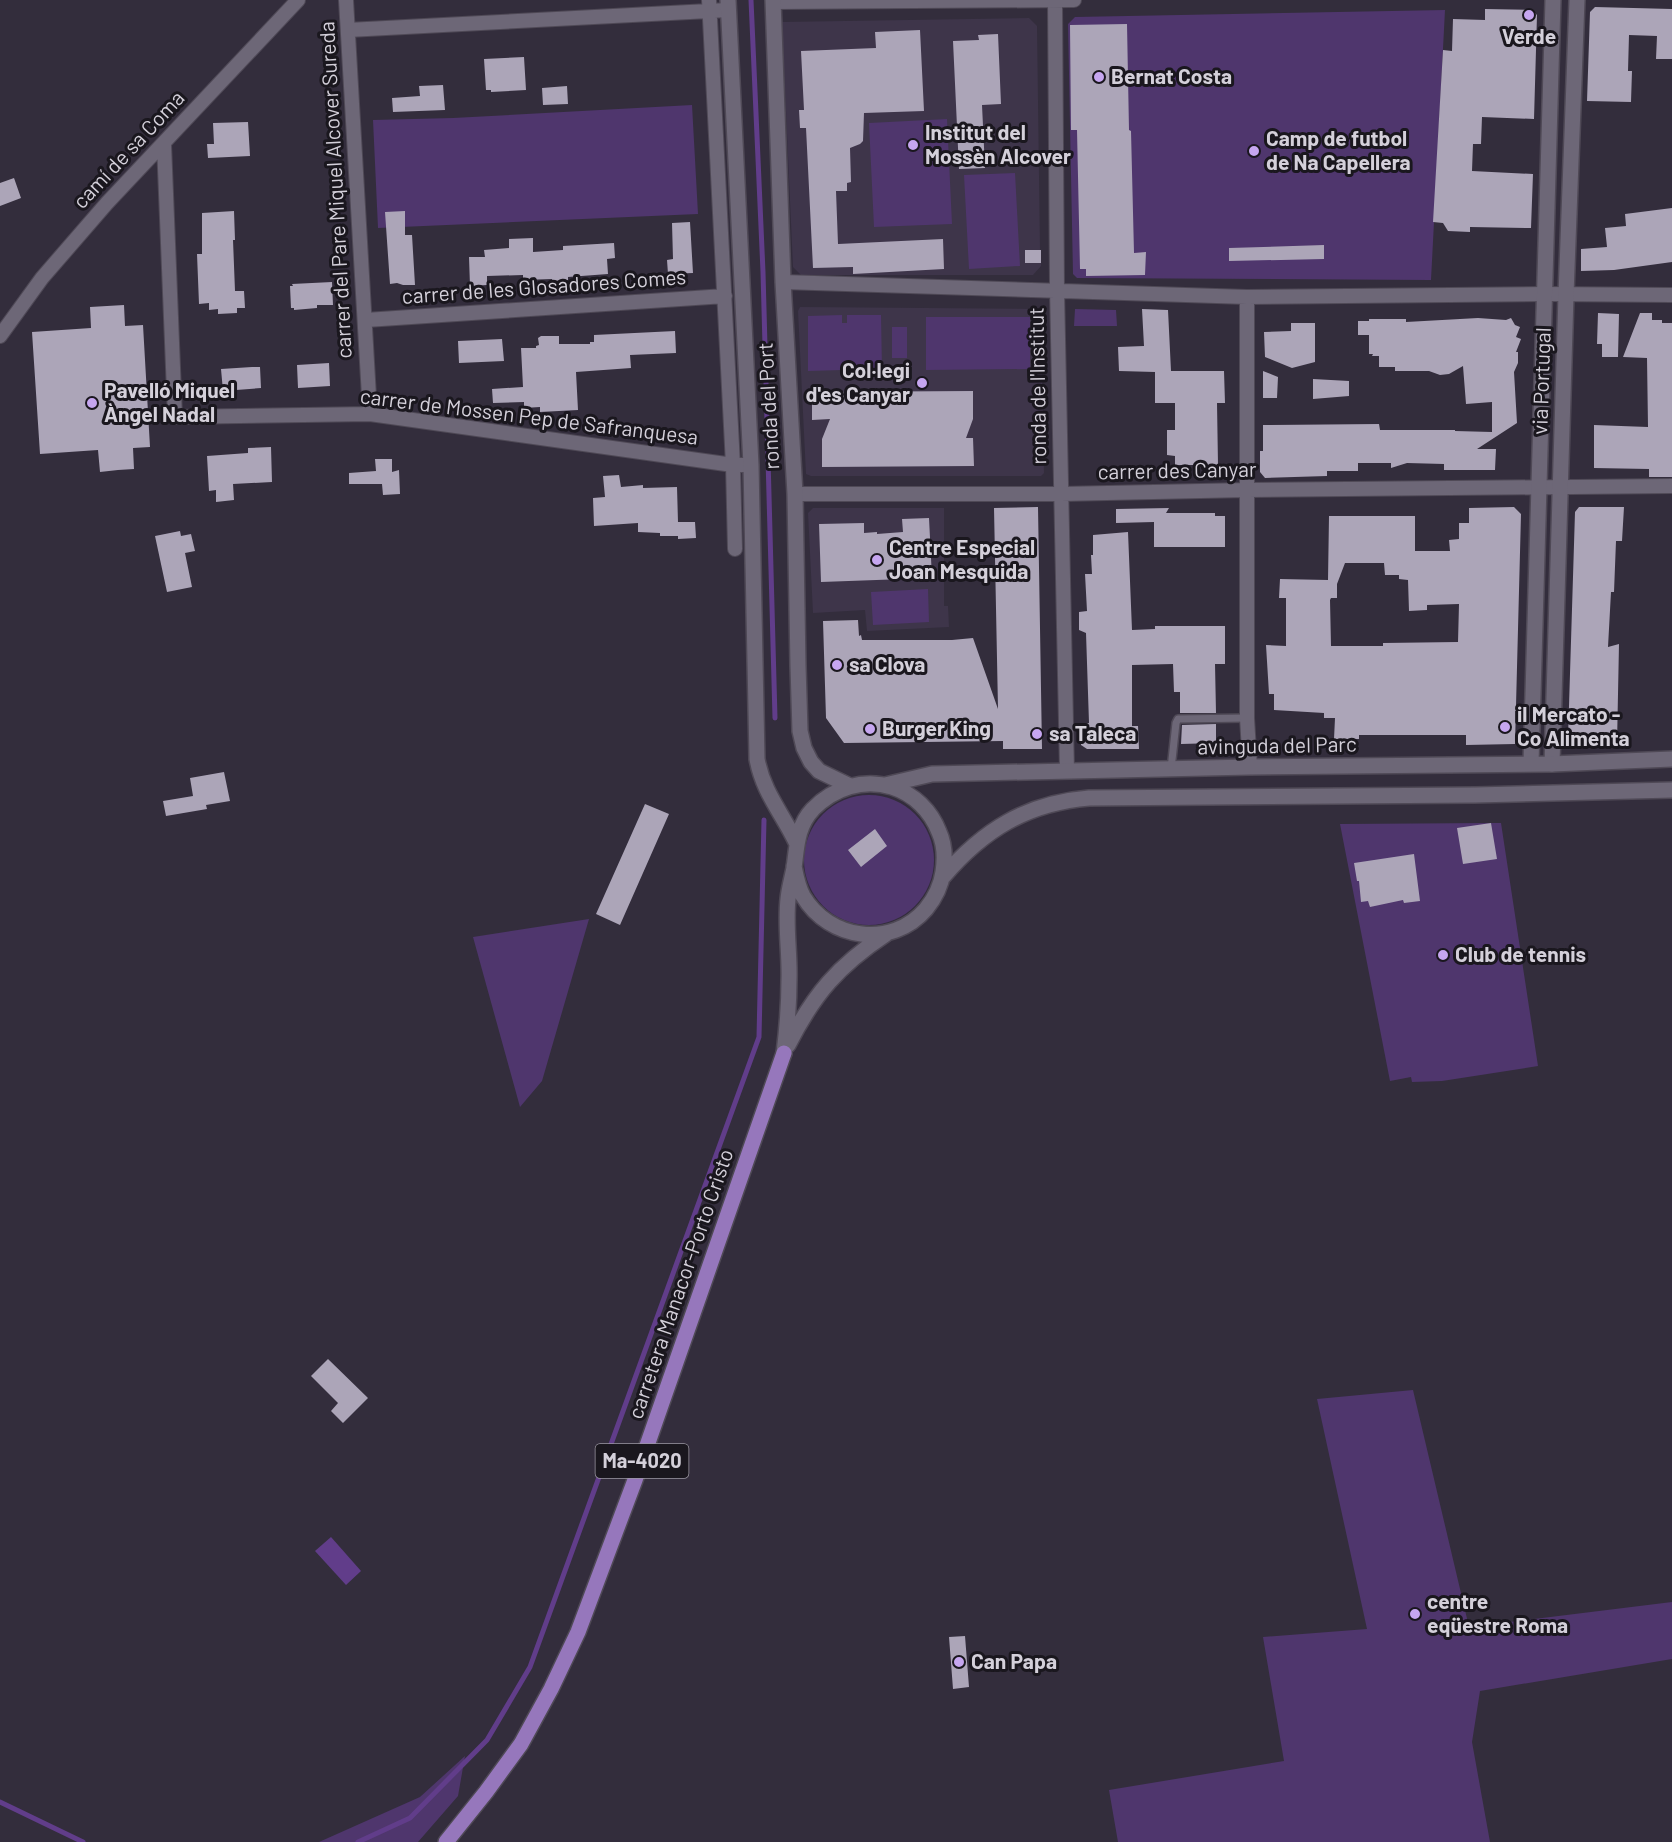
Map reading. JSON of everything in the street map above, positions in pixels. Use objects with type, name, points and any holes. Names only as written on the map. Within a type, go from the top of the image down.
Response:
[{"type":"main road","name":"via Portugal","points":[[1531,764],[1553,0]]},
{"type":"main road","name":"via Portugal","points":[[1552,764],[1577,0]]},
{"type":"main road","name":"ronda del Port","points":[[773,1],[783,282],[795,494],[800,731],[804,748],[819,771],[850,786]]},
{"type":"main road","name":"ronda del Port","points":[[728,5],[751,465],[758,759],[760,776],[766,790],[796,842]]},
{"type":"main road","name":"avinguda del Parc","points":[[885,785],[932,774],[1250,767],[1552,764],[1672,759]]},
{"type":"main road","name":"Ma-4020","points":[[885,785],[910,795],[929,813],[936,825],[944,851],[943,878],[931,903],[912,922],[887,933],[870,944],[827,983],[803,1016],[784,1053],[789,1012],[788,899],[796,842],[801,827],[810,813],[828,797],[850,786],[885,785]]},
{"type":"main road","points":[[943,878],[968,850],[985,835],[1004,823],[1028,811],[1067,800],[1113,797],[1475,795],[1672,790]]},
{"type":"main road","name":"Ma-4020","points":[[794,866],[802,894],[819,916],[831,925],[858,934],[887,933]]},
{"type":"main road","name":"carretera Manacor-Porto Cristo","points":[[446,1842],[520,1744],[578,1632],[635,1480],[784,1053]]},
{"type":"street","name":"camí de sa Coma","points":[[0,336],[42,278],[107,203],[298,0]]},
{"type":"street","name":"carrer del Pare Miquel Alcover Sureda","points":[[346,0],[370,414]]},
{"type":"street","name":"ronda de l'Institut","points":[[1055,0],[1057,290],[1067,771]]},
{"type":"street","points":[[773,1],[1074,0]]},
{"type":"street","points":[[348,30],[728,5]]},
{"type":"street","name":"ronda del Port","points":[[709,6],[725,296],[735,549]]},
{"type":"street","name":"carrer de Mossen Pep de Safranquesa","points":[[164,144],[175,417],[370,414],[733,465]]},
{"type":"street","points":[[783,282],[1247,297],[1672,295]]},
{"type":"street","name":"carrer de les Glosadores Comes","points":[[366,320],[725,296]]},
{"type":"street","points":[[1247,297],[1247,718],[1250,767]]},
{"type":"street","name":"ronda del Port","points":[[733,465],[751,465]]},
{"type":"street","name":"carrer des Canyar","points":[[795,494],[1061,494],[1672,486]]},
{"type":"lane","points":[[1172,769],[1176,723],[1179,719],[1247,718]]},
{"type":"shaded area","name":"Camp de futbol de Na Capellera","points":[[1445,10],[1431,280],[1077,278],[1073,274],[1068,24],[1075,17]]},
{"type":"shaded area","name":"Institut del Mossèn Alcover","points":[[1029,18],[1037,26],[1040,250],[1025,250],[1025,263],[1041,263],[1041,266],[1033,275],[801,275],[793,267],[782,22]]},
{"type":"shaded area","points":[[692,105],[698,214],[378,228],[373,120]]},
{"type":"shaded area","points":[[947,119],[952,224],[874,227],[869,123]]},
{"type":"shaded area","points":[[1015,173],[1020,266],[969,269],[964,175]]},
{"type":"shaded area","name":"Col·legi d'es Canyar","points":[[800,307],[1037,309],[1041,311],[1044,473],[1041,476],[811,476],[806,474],[798,311]]},
{"type":"shaded area","points":[[1075,309],[1116,310],[1117,326],[1074,326]]},
{"type":"shaded area","points":[[842,315],[842,323],[847,323],[847,315],[881,315],[882,370],[848,370],[847,363],[843,363],[842,370],[808,371],[808,316]]},
{"type":"shaded area","points":[[926,317],[1030,317],[1030,369],[926,370]]},
{"type":"shaded area","points":[[892,327],[907,327],[907,358],[892,358]]},
{"type":"shaded area","name":"Centre Especial Joan Mesquida","points":[[813,508],[944,508],[944,606],[948,606],[949,627],[867,631],[865,610],[813,613],[808,513]]},
{"type":"shaded area","points":[[928,589],[929,622],[873,625],[871,592]]},
{"type":"shaded area","points":[[869,795],[894,800],[915,814],[929,835],[934,860],[929,885],[915,906],[894,920],[869,925],[844,920],[823,906],[809,885],[804,860],[809,835],[823,814],[844,800]]},
{"type":"shaded area","name":"Club de tennis","points":[[1501,823],[1538,1066],[1442,1081],[1412,1082],[1411,1077],[1390,1081],[1340,824]]},
{"type":"shaded area","points":[[589,919],[542,1081],[520,1107],[473,937]]},
{"type":"shaded area","name":"centre eqüestre Roma","points":[[1413,1390],[1469,1627],[1672,1602],[1672,1659],[1480,1691],[1472,1742],[1490,1842],[1118,1842],[1109,1790],[1284,1761],[1263,1637],[1367,1629],[1317,1399]]},
{"type":"shaded area","points":[[331,1537],[361,1571],[346,1585],[315,1551]]},
{"type":"shaded area","points":[[465,1756],[458,1796],[418,1842],[319,1842],[420,1797]]},
{"type":"building","points":[[1595,7],[1672,9],[1672,59],[1656,59],[1657,36],[1629,35],[1628,71],[1632,71],[1631,102],[1587,101],[1590,12]]},
{"type":"building","points":[[1485,9],[1532,10],[1537,15],[1534,119],[1482,117],[1481,144],[1473,144],[1472,171],[1533,174],[1531,228],[1470,227],[1470,232],[1448,231],[1443,223],[1433,222],[1443,50],[1452,51],[1453,19],[1485,20]]},
{"type":"building","points":[[1127,24],[1134,253],[1146,252],[1145,275],[1086,276],[1086,269],[1080,269],[1077,130],[1071,130],[1070,25]]},
{"type":"building","points":[[920,30],[924,111],[864,113],[863,141],[850,148],[851,182],[847,183],[847,191],[836,191],[838,244],[943,239],[944,269],[853,274],[853,267],[813,268],[806,128],[800,128],[799,110],[804,110],[801,51],[876,48],[875,32]]},
{"type":"building","points":[[998,34],[1001,104],[982,105],[985,168],[959,169],[953,41],[979,40],[978,35]]},
{"type":"building","points":[[524,57],[526,90],[491,92],[491,90],[486,90],[484,59]]},
{"type":"building","points":[[443,85],[445,110],[393,112],[392,98],[420,96],[419,86]]},
{"type":"building","points":[[567,86],[568,104],[543,105],[542,88]]},
{"type":"building","points":[[248,122],[250,156],[208,158],[207,144],[214,144],[213,123]]},
{"type":"building","points":[[14,178],[21,198],[0,206],[0,183]]},
{"type":"building","points":[[1672,208],[1672,262],[1614,270],[1581,271],[1581,249],[1607,247],[1605,228],[1626,226],[1625,214]]},
{"type":"building","points":[[234,211],[235,291],[244,291],[245,308],[237,308],[237,313],[218,314],[218,309],[209,310],[209,303],[199,304],[197,254],[202,254],[202,213]]},
{"type":"building","points":[[405,211],[405,235],[412,235],[415,285],[390,284],[385,212]]},
{"type":"building","points":[[690,222],[693,273],[668,274],[667,260],[673,259],[672,223]]},
{"type":"building","points":[[533,238],[533,252],[563,250],[563,246],[614,243],[615,258],[607,259],[608,274],[568,277],[568,280],[552,281],[552,279],[523,280],[523,275],[487,276],[487,285],[470,286],[469,257],[485,257],[484,250],[509,248],[509,239]]},
{"type":"building","points":[[1324,245],[1324,259],[1229,261],[1229,248]]},
{"type":"building","points":[[1025,250],[1041,250],[1041,263],[1025,263]]},
{"type":"building","points":[[332,282],[333,305],[317,305],[317,308],[294,310],[291,308],[290,286],[293,286],[292,284]]},
{"type":"building","name":"Pavelló Miquel Àngel Nadal","points":[[124,305],[125,326],[143,325],[150,447],[133,448],[134,469],[100,472],[98,450],[40,454],[32,332],[91,328],[90,307]]},
{"type":"building","points":[[1142,309],[1168,310],[1171,371],[1224,371],[1225,403],[1217,403],[1218,465],[1175,465],[1175,456],[1167,455],[1167,430],[1175,430],[1175,403],[1155,403],[1155,372],[1119,371],[1118,347],[1144,346]]},
{"type":"building","points":[[1598,313],[1619,314],[1618,357],[1602,357],[1602,344],[1597,344]]},
{"type":"building","points":[[1640,313],[1652,313],[1652,320],[1672,323],[1672,477],[1649,477],[1649,469],[1594,468],[1594,425],[1648,427],[1647,358],[1623,357]]},
{"type":"building","points":[[1478,318],[1506,320],[1511,318],[1515,325],[1520,327],[1516,337],[1521,339],[1516,352],[1518,352],[1518,363],[1514,372],[1517,423],[1477,449],[1496,449],[1495,470],[1444,470],[1444,464],[1407,463],[1391,468],[1391,463],[1358,463],[1358,471],[1327,471],[1327,476],[1265,478],[1260,472],[1263,425],[1379,424],[1380,430],[1492,432],[1492,402],[1466,404],[1463,366],[1449,374],[1440,375],[1429,371],[1395,371],[1395,367],[1379,367],[1379,356],[1369,354],[1369,335],[1358,335],[1358,321],[1369,321],[1369,319],[1406,319],[1406,322]]},
{"type":"building","points":[[1291,323],[1315,323],[1315,362],[1292,368],[1265,357],[1264,332],[1291,331]]},
{"type":"building","points":[[675,331],[676,353],[630,355],[631,368],[576,372],[578,410],[540,412],[540,407],[524,408],[524,402],[493,403],[492,389],[523,387],[521,348],[536,348],[539,345],[538,338],[541,336],[559,336],[559,344],[590,344],[594,342],[594,335]]},
{"type":"building","points":[[502,339],[504,361],[459,363],[458,341]]},
{"type":"building","points":[[329,363],[330,386],[298,388],[297,365]]},
{"type":"building","points":[[260,367],[261,388],[223,391],[221,369]]},
{"type":"building","points":[[1263,371],[1278,377],[1277,398],[1263,398]]},
{"type":"building","points":[[1313,379],[1349,381],[1349,396],[1313,399]]},
{"type":"building","points":[[973,391],[973,419],[966,438],[973,438],[974,466],[822,467],[822,439],[830,419],[812,420],[812,392]]},
{"type":"building","points":[[271,447],[272,482],[233,484],[234,500],[216,502],[216,490],[209,491],[207,456],[248,453],[248,448]]},
{"type":"building","points":[[375,459],[392,459],[392,472],[399,470],[400,494],[383,495],[382,484],[349,484],[349,473],[376,471]]},
{"type":"building","points":[[619,475],[621,487],[643,485],[643,488],[677,487],[678,522],[695,522],[696,538],[678,539],[678,536],[638,532],[638,523],[594,526],[593,498],[605,497],[603,476]]},
{"type":"building","points":[[1038,507],[1042,749],[1003,749],[1003,741],[844,743],[826,718],[823,621],[858,620],[859,636],[861,635],[862,640],[973,638],[998,709],[994,508]]},
{"type":"building","points":[[1514,507],[1521,514],[1515,744],[1466,745],[1466,735],[1359,735],[1359,739],[1334,739],[1335,718],[1324,718],[1324,713],[1274,710],[1274,694],[1269,694],[1266,645],[1286,646],[1286,598],[1279,598],[1280,579],[1328,580],[1329,516],[1415,516],[1415,551],[1450,551],[1449,540],[1459,539],[1459,523],[1469,523],[1469,508]],"holes":[[[1345,563],[1384,563],[1385,575],[1399,575],[1399,579],[1408,580],[1409,611],[1427,610],[1427,605],[1459,604],[1458,642],[1331,646],[1330,600],[1337,598],[1337,584]]]},
{"type":"building","points":[[1579,507],[1624,507],[1622,541],[1616,541],[1614,592],[1611,592],[1608,647],[1619,644],[1617,744],[1573,744],[1568,738],[1575,512]]},
{"type":"building","points":[[1169,508],[1166,513],[1215,513],[1215,516],[1225,516],[1225,547],[1154,547],[1154,522],[1116,523],[1116,509]]},
{"type":"building","points":[[929,518],[932,578],[821,582],[819,524],[864,523],[864,533],[877,532],[877,534],[903,532],[902,519]]},
{"type":"building","points":[[180,531],[181,536],[191,534],[195,551],[185,553],[192,587],[167,592],[155,536]]},
{"type":"building","points":[[1128,532],[1132,630],[1155,629],[1155,626],[1225,626],[1225,664],[1215,664],[1216,713],[1180,713],[1180,692],[1174,692],[1173,664],[1132,665],[1132,726],[1138,726],[1139,749],[1087,749],[1081,745],[1081,723],[1089,723],[1086,633],[1079,630],[1079,612],[1087,611],[1085,574],[1092,574],[1093,535]]},
{"type":"building","points":[[1216,724],[1216,743],[1181,744],[1182,725]]},
{"type":"building","points":[[224,772],[230,801],[206,805],[207,809],[166,816],[163,801],[193,796],[190,778]]},
{"type":"building","points":[[645,804],[669,814],[620,925],[596,914]]},
{"type":"building","points":[[1491,823],[1497,859],[1463,864],[1457,828]]},
{"type":"building","points":[[875,829],[887,846],[861,867],[848,850]]},
{"type":"building","points":[[1414,854],[1420,901],[1404,903],[1403,900],[1370,907],[1368,901],[1361,902],[1354,863]]},
{"type":"building","points":[[328,1359],[368,1398],[343,1423],[331,1411],[338,1403],[311,1376]]},
{"type":"building","name":"Can Papa","points":[[965,1636],[969,1687],[953,1689],[949,1637]]},
{"type":"waterway","points":[[751,0],[763,272],[775,718]]},
{"type":"waterway","points":[[358,1842],[410,1818],[487,1740],[530,1667],[759,1037],[764,820]]},
{"type":"waterway","points":[[0,1802],[83,1842]]},
{"type":"place","name":"Verde","points":[[1529,15]]},
{"type":"place","name":"Bernat Costa","points":[[1099,77]]},
{"type":"place","name":"Institut del Mossèn Alcover","points":[[913,145]]},
{"type":"place","name":"Camp de futbol de Na Capellera","points":[[1254,151]]},
{"type":"place","name":"Col·legi d'es Canyar","points":[[922,383]]},
{"type":"place","name":"Pavelló Miquel Àngel Nadal","points":[[92,403]]},
{"type":"place","name":"Centre Especial Joan Mesquida","points":[[877,560]]},
{"type":"place","name":"sa Clova","points":[[837,665]]},
{"type":"place","name":"il Mercato - Co Alimenta","points":[[1505,727]]},
{"type":"place","name":"Burger King","points":[[870,729]]},
{"type":"place","name":"sa Taleca","points":[[1037,734]]},
{"type":"place","name":"Club de tennis","points":[[1443,955]]},
{"type":"place","name":"centre eqüestre Roma","points":[[1415,1614]]},
{"type":"place","name":"Can Papa","points":[[959,1662]]}]
